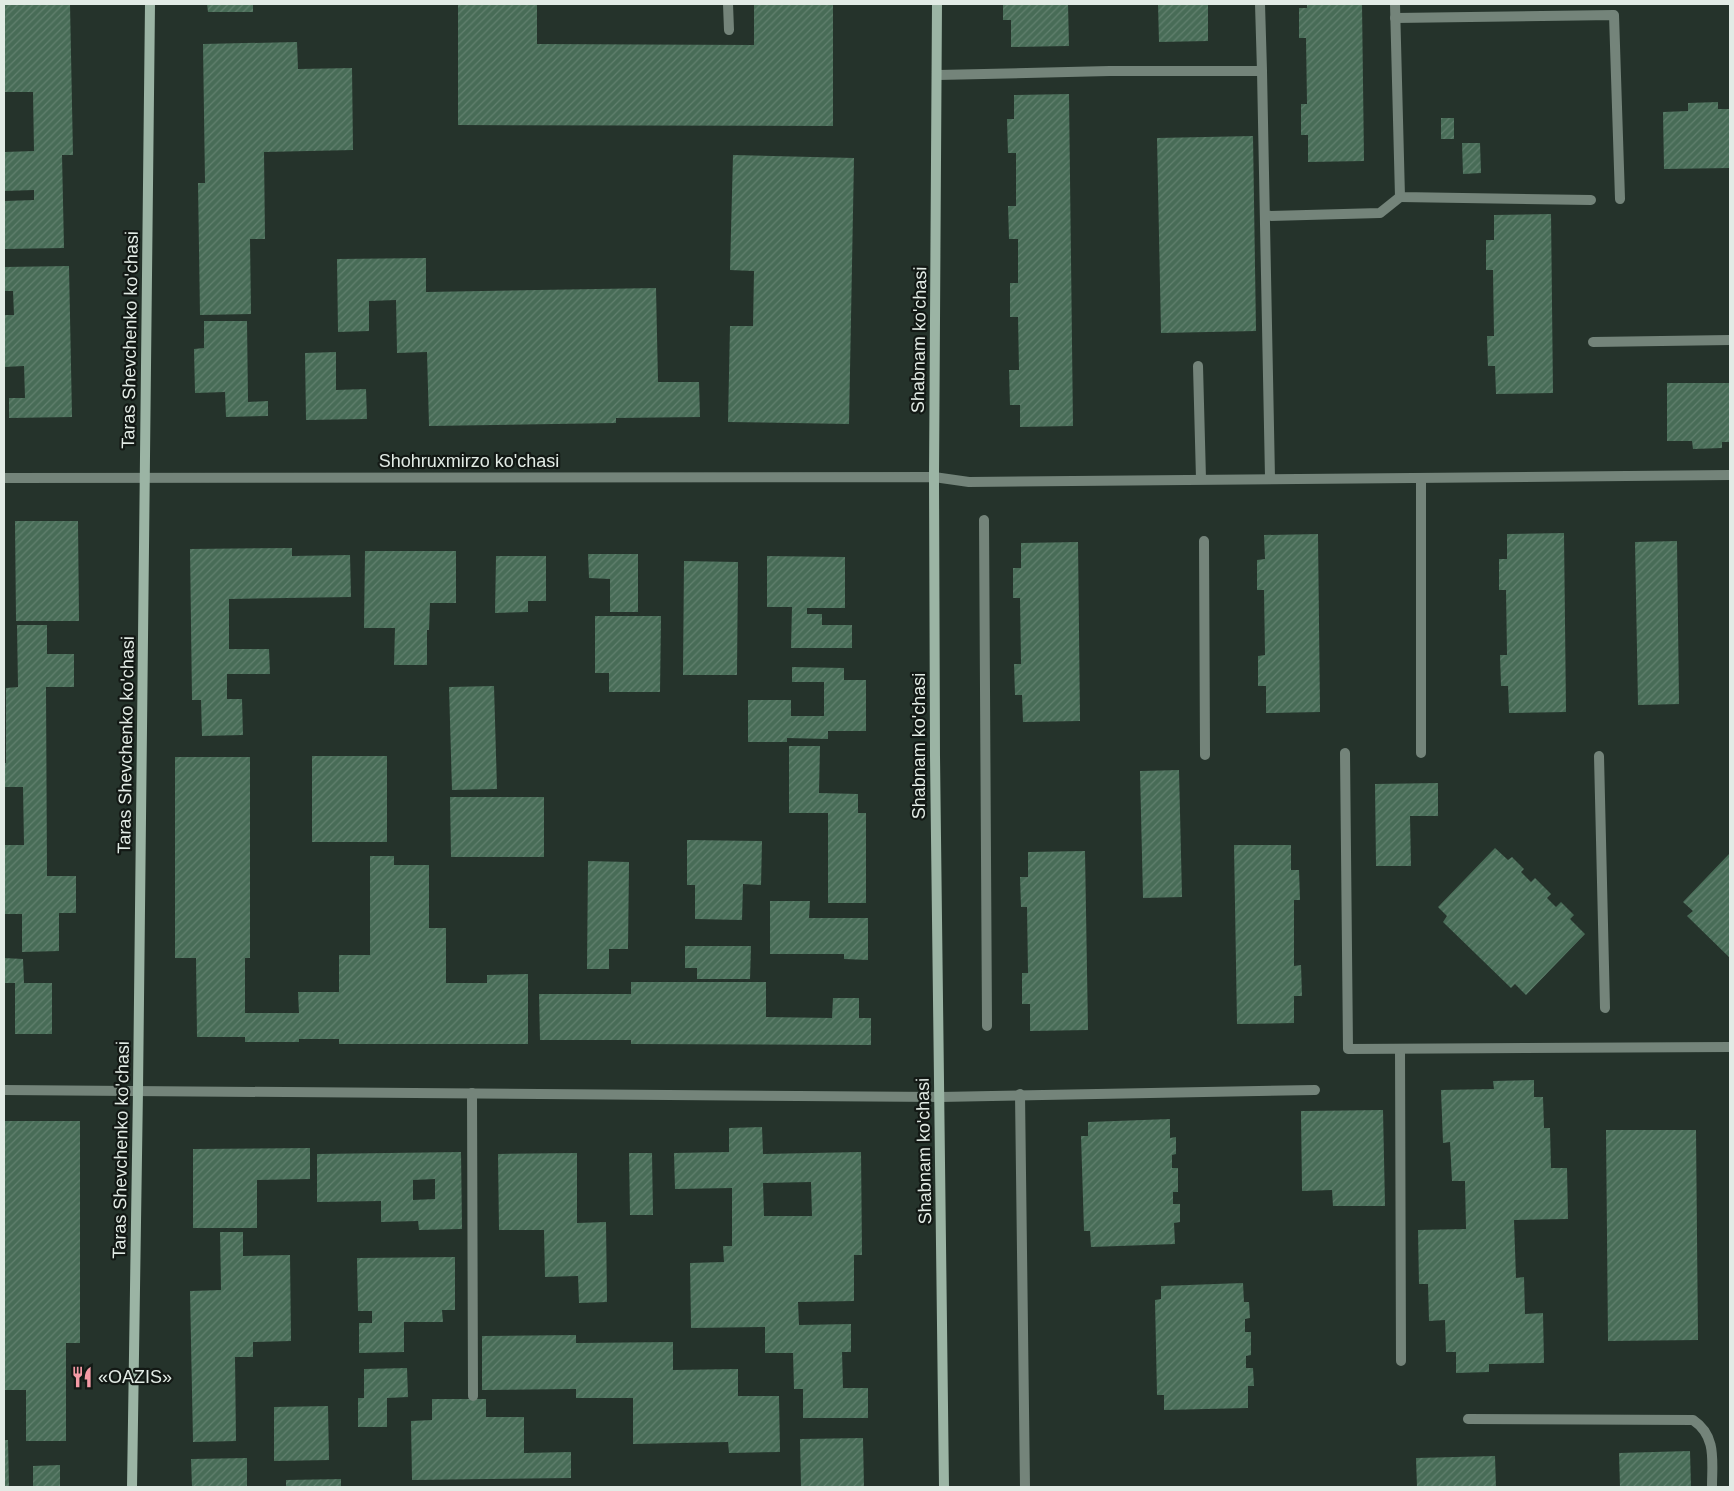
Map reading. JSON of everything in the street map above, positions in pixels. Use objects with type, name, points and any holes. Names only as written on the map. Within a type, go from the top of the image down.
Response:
[{"type":"street","name":"Taras Shevchenko ko'chasi","points":[[132,1487],[150,4]]},
{"type":"street","points":[[728,4],[729,30]]},
{"type":"street","name":"Shabnam ko'chasi","points":[[937,4],[934,477],[935,746],[944,1487]]},
{"type":"street","points":[[1260,4],[1266,216],[1270,478]]},
{"type":"street","points":[[1395,4],[1400,197]]},
{"type":"street","points":[[1396,18],[1614,15],[1620,199]]},
{"type":"street","points":[[938,75],[1110,71],[1262,71]]},
{"type":"street","points":[[1266,216],[1380,213],[1400,197],[1591,200]]},
{"type":"street","points":[[1593,342],[1730,340]]},
{"type":"street","points":[[1198,366],[1202,479]]},
{"type":"street","name":"Shohruxmirzo ko'chasi","points":[[4,478],[934,477],[969,482],[1730,475]]},
{"type":"street","points":[[1421,478],[1421,753]]},
{"type":"street","points":[[984,520],[987,1026]]},
{"type":"street","points":[[1204,541],[1205,755]]},
{"type":"street","points":[[1345,753],[1348,1049],[1730,1047]]},
{"type":"street","points":[[1599,756],[1605,1008]]},
{"type":"street","points":[[1400,1049],[1401,1361]]},
{"type":"street","points":[[4,1090],[940,1096],[1314,1090]]},
{"type":"street","points":[[472,1093],[473,1396]]},
{"type":"street","points":[[1020,1094],[1025,1487]]},
{"type":"street","points":[[1468,1418],[1693,1420],[1702,1426],[1709,1436],[1712,1458],[1712,1487]]},
{"type":"building","points":[[4,4],[70,4],[73,155],[62,155],[64,248],[4,249],[4,201],[34,200],[34,190],[4,191],[4,152],[34,151],[33,92],[4,92]]},
{"type":"building","points":[[207,4],[253,4],[253,12],[208,12]]},
{"type":"building","points":[[458,4],[537,4],[537,44],[754,45],[754,4],[833,4],[833,126],[458,125]]},
{"type":"building","points":[[1003,4],[1068,4],[1069,46],[1011,47],[1011,20],[1003,20]]},
{"type":"building","points":[[1158,4],[1208,4],[1208,41],[1159,42]]},
{"type":"building","points":[[1307,4],[1362,4],[1364,161],[1308,162],[1308,135],[1301,135],[1301,104],[1307,104],[1306,38],[1299,38],[1299,8],[1307,8]]},
{"type":"building","points":[[297,42],[298,69],[352,68],[353,150],[264,152],[265,239],[250,239],[251,314],[200,315],[198,183],[205,183],[203,44]]},
{"type":"building","points":[[1069,94],[1073,426],[1020,427],[1020,405],[1010,405],[1009,370],[1019,370],[1018,317],[1010,317],[1010,283],[1018,283],[1018,239],[1009,239],[1008,206],[1016,206],[1016,153],[1008,153],[1007,119],[1014,119],[1014,95]]},
{"type":"building","points":[[1718,102],[1718,109],[1730,109],[1730,168],[1664,169],[1663,112],[1688,111],[1688,103]]},
{"type":"building","points":[[1441,118],[1454,118],[1454,139],[1441,139]]},
{"type":"building","points":[[1253,136],[1256,331],[1161,333],[1157,138]]},
{"type":"building","points":[[1462,143],[1480,143],[1481,173],[1463,174]]},
{"type":"building","points":[[733,155],[854,158],[849,424],[728,422],[730,326],[753,326],[754,271],[730,270]]},
{"type":"building","points":[[1551,214],[1553,393],[1496,394],[1495,366],[1488,366],[1487,336],[1494,336],[1493,270],[1486,270],[1486,240],[1494,240],[1494,215]]},
{"type":"building","points":[[426,258],[426,292],[656,288],[658,382],[699,382],[700,417],[616,418],[616,423],[429,426],[427,352],[397,353],[396,300],[369,301],[369,331],[338,332],[337,259]]},
{"type":"building","points":[[69,266],[72,417],[9,418],[9,398],[25,398],[24,366],[4,367],[4,315],[14,315],[13,291],[4,291],[4,267]]},
{"type":"building","points":[[204,321],[247,321],[248,402],[268,401],[268,416],[226,417],[225,392],[195,393],[194,349],[204,348]]},
{"type":"building","points":[[336,352],[336,390],[366,389],[367,419],[306,420],[305,353]]},
{"type":"building","points":[[1667,383],[1730,383],[1730,442],[1722,442],[1722,448],[1693,449],[1692,441],[1667,441]]},
{"type":"building","points":[[15,521],[78,521],[79,621],[16,621]]},
{"type":"building","points":[[1564,533],[1566,712],[1509,713],[1508,686],[1501,686],[1500,655],[1507,655],[1506,590],[1499,590],[1499,559],[1507,559],[1507,534]]},
{"type":"building","points":[[1318,534],[1320,712],[1266,713],[1266,686],[1258,686],[1258,656],[1265,655],[1264,590],[1257,590],[1257,560],[1265,559],[1264,535]]},
{"type":"building","points":[[1677,541],[1679,704],[1638,705],[1635,542]]},
{"type":"building","points":[[1078,542],[1080,721],[1023,722],[1022,695],[1015,695],[1014,664],[1021,664],[1020,598],[1013,598],[1013,568],[1021,568],[1021,543]]},
{"type":"building","points":[[292,548],[292,556],[350,555],[351,597],[229,599],[229,649],[269,649],[270,674],[227,674],[227,699],[242,699],[243,735],[202,736],[201,700],[192,700],[190,549]]},
{"type":"building","points":[[365,551],[456,551],[456,603],[430,603],[429,630],[427,630],[427,665],[394,665],[395,628],[364,628]]},
{"type":"building","points":[[588,554],[638,554],[638,612],[610,612],[610,579],[589,578]]},
{"type":"building","points":[[496,556],[546,556],[546,601],[528,601],[528,612],[495,613]]},
{"type":"building","points":[[767,556],[845,557],[845,608],[807,608],[807,614],[822,614],[822,625],[852,625],[852,648],[791,648],[792,607],[767,607]]},
{"type":"building","points":[[684,561],[738,562],[737,675],[683,675]]},
{"type":"building","points":[[595,616],[661,616],[660,692],[609,692],[609,673],[595,673]]},
{"type":"building","points":[[17,625],[47,625],[47,654],[74,654],[74,687],[46,687],[47,876],[76,876],[76,913],[59,913],[59,951],[22,952],[22,914],[4,914],[4,845],[24,845],[23,787],[4,787],[4,763],[6,763],[6,688],[18,687]]},
{"type":"building","points":[[792,667],[844,668],[844,680],[866,680],[866,731],[828,731],[828,739],[787,738],[787,742],[748,742],[748,700],[791,700],[791,716],[824,716],[824,682],[792,682]]},
{"type":"building","points":[[494,686],[497,789],[452,790],[449,687]]},
{"type":"building","points":[[789,746],[820,746],[819,793],[858,794],[858,813],[866,813],[866,903],[828,903],[828,813],[789,813]]},
{"type":"building","points":[[312,756],[387,756],[387,842],[312,842]]},
{"type":"building","points":[[175,757],[250,757],[250,958],[245,958],[245,1013],[299,1013],[298,992],[339,992],[339,955],[370,955],[370,856],[394,856],[394,865],[429,865],[429,928],[446,928],[446,983],[487,983],[487,975],[528,974],[528,1044],[339,1044],[339,1039],[299,1039],[299,1042],[245,1042],[245,1037],[197,1037],[196,958],[175,958]]},
{"type":"building","points":[[1179,770],[1182,897],[1143,898],[1140,771]]},
{"type":"building","points":[[1438,783],[1438,816],[1410,816],[1411,866],[1376,866],[1375,784]]},
{"type":"building","points":[[450,797],[544,797],[544,857],[451,857]]},
{"type":"building","points":[[687,840],[762,841],[761,885],[743,884],[742,920],[695,919],[695,885],[687,885]]},
{"type":"building","points":[[1234,845],[1291,845],[1291,870],[1299,870],[1300,900],[1294,900],[1294,966],[1301,965],[1302,996],[1294,996],[1294,1023],[1237,1024]]},
{"type":"building","points":[[1495,848],[1508,860],[1512,857],[1524,869],[1521,872],[1531,882],[1535,878],[1551,894],[1547,898],[1556,907],[1561,902],[1574,915],[1570,919],[1585,934],[1526,995],[1515,984],[1511,988],[1443,922],[1447,916],[1438,907]]},
{"type":"building","points":[[1085,851],[1088,1030],[1030,1031],[1030,1004],[1022,1004],[1022,973],[1028,973],[1027,907],[1021,907],[1020,877],[1028,877],[1028,852]]},
{"type":"building","points":[[1730,853],[1730,958],[1687,916],[1693,911],[1683,902]]},
{"type":"building","points":[[588,861],[629,862],[628,949],[609,949],[609,969],[587,969]]},
{"type":"building","points":[[770,901],[810,901],[809,918],[868,918],[868,960],[844,959],[844,954],[770,954]]},
{"type":"building","points":[[685,946],[751,946],[750,979],[697,979],[697,968],[685,968]]},
{"type":"building","points":[[4,958],[23,959],[24,983],[52,983],[52,1034],[15,1034],[15,983],[4,983]]},
{"type":"building","points":[[631,982],[766,982],[766,1017],[832,1018],[833,998],[859,998],[859,1018],[871,1018],[871,1045],[631,1044],[631,1040],[540,1040],[539,994],[631,994]]},
{"type":"building","points":[[1534,1080],[1534,1097],[1543,1097],[1544,1128],[1550,1128],[1551,1168],[1567,1168],[1568,1219],[1514,1220],[1516,1278],[1524,1277],[1525,1314],[1543,1313],[1544,1363],[1489,1364],[1489,1372],[1456,1373],[1456,1352],[1446,1352],[1445,1320],[1429,1321],[1428,1284],[1419,1284],[1418,1230],[1466,1229],[1465,1181],[1452,1181],[1450,1142],[1443,1143],[1441,1090],[1494,1089],[1493,1081]]},
{"type":"building","points":[[1383,1110],[1385,1206],[1333,1206],[1332,1190],[1302,1191],[1301,1111]]},
{"type":"building","points":[[1170,1119],[1170,1138],[1176,1137],[1176,1154],[1172,1155],[1172,1168],[1178,1168],[1178,1192],[1173,1192],[1173,1204],[1180,1204],[1180,1222],[1174,1223],[1175,1244],[1091,1247],[1090,1231],[1084,1231],[1081,1136],[1088,1136],[1088,1122]]},
{"type":"building","points":[[4,1121],[80,1121],[80,1343],[66,1343],[66,1441],[26,1441],[26,1390],[4,1390]]},
{"type":"building","points":[[762,1127],[763,1154],[861,1152],[862,1255],[854,1255],[854,1301],[798,1302],[799,1325],[851,1324],[851,1352],[842,1352],[843,1388],[868,1388],[868,1418],[803,1418],[803,1389],[794,1389],[793,1353],[765,1353],[765,1327],[691,1328],[690,1263],[724,1262],[723,1246],[732,1246],[732,1188],[675,1189],[674,1153],[729,1152],[729,1128]],"holes":[[[811,1182],[812,1216],[764,1216],[763,1183]]]},
{"type":"building","points":[[1606,1130],[1696,1130],[1698,1340],[1608,1341]]},
{"type":"building","points":[[310,1148],[310,1179],[257,1180],[257,1228],[193,1228],[193,1149]]},
{"type":"building","points":[[461,1152],[462,1229],[419,1230],[418,1221],[381,1222],[381,1201],[317,1202],[317,1154]],"holes":[[[435,1179],[435,1199],[413,1200],[413,1180]]]},
{"type":"building","points":[[577,1153],[577,1223],[606,1222],[607,1302],[579,1303],[578,1276],[545,1277],[544,1230],[499,1230],[498,1154]]},
{"type":"building","points":[[629,1153],[652,1153],[653,1215],[630,1215]]},
{"type":"building","points":[[220,1232],[243,1232],[243,1256],[290,1255],[291,1341],[253,1342],[253,1357],[235,1357],[236,1441],[193,1442],[190,1291],[221,1290]]},
{"type":"building","points":[[455,1257],[455,1310],[442,1310],[443,1322],[404,1322],[404,1352],[359,1353],[359,1323],[372,1323],[372,1311],[358,1311],[357,1258]]},
{"type":"building","points":[[1243,1283],[1244,1302],[1249,1302],[1250,1318],[1245,1319],[1245,1332],[1251,1332],[1251,1355],[1246,1356],[1246,1368],[1253,1368],[1254,1386],[1248,1386],[1248,1408],[1164,1410],[1164,1395],[1157,1395],[1155,1300],[1161,1299],[1161,1286]]},
{"type":"building","points":[[576,1335],[576,1343],[673,1342],[673,1370],[738,1369],[738,1396],[779,1396],[780,1452],[729,1453],[728,1442],[633,1444],[633,1398],[576,1398],[576,1389],[482,1390],[482,1336]]},
{"type":"building","points":[[407,1368],[408,1397],[387,1398],[387,1427],[358,1427],[358,1398],[364,1398],[364,1369]]},
{"type":"building","points":[[432,1399],[486,1399],[486,1417],[524,1417],[524,1453],[571,1452],[571,1478],[412,1480],[411,1421],[432,1420]]},
{"type":"building","points":[[328,1406],[329,1460],[274,1461],[274,1407]]},
{"type":"building","points":[[863,1438],[864,1487],[801,1487],[800,1439]]},
{"type":"building","points":[[4,1440],[8,1440],[9,1487],[4,1487]]},
{"type":"building","points":[[1690,1451],[1691,1487],[1620,1487],[1619,1453]]},
{"type":"building","points":[[1495,1456],[1496,1487],[1417,1487],[1416,1458]]},
{"type":"building","points":[[247,1458],[247,1487],[192,1487],[191,1459]]},
{"type":"building","points":[[60,1465],[60,1487],[33,1487],[33,1466]]},
{"type":"building","points":[[341,1479],[341,1487],[286,1487],[286,1480]]},
{"type":"place","name":"«OAZIS»","points":[[82,1377]]}]
